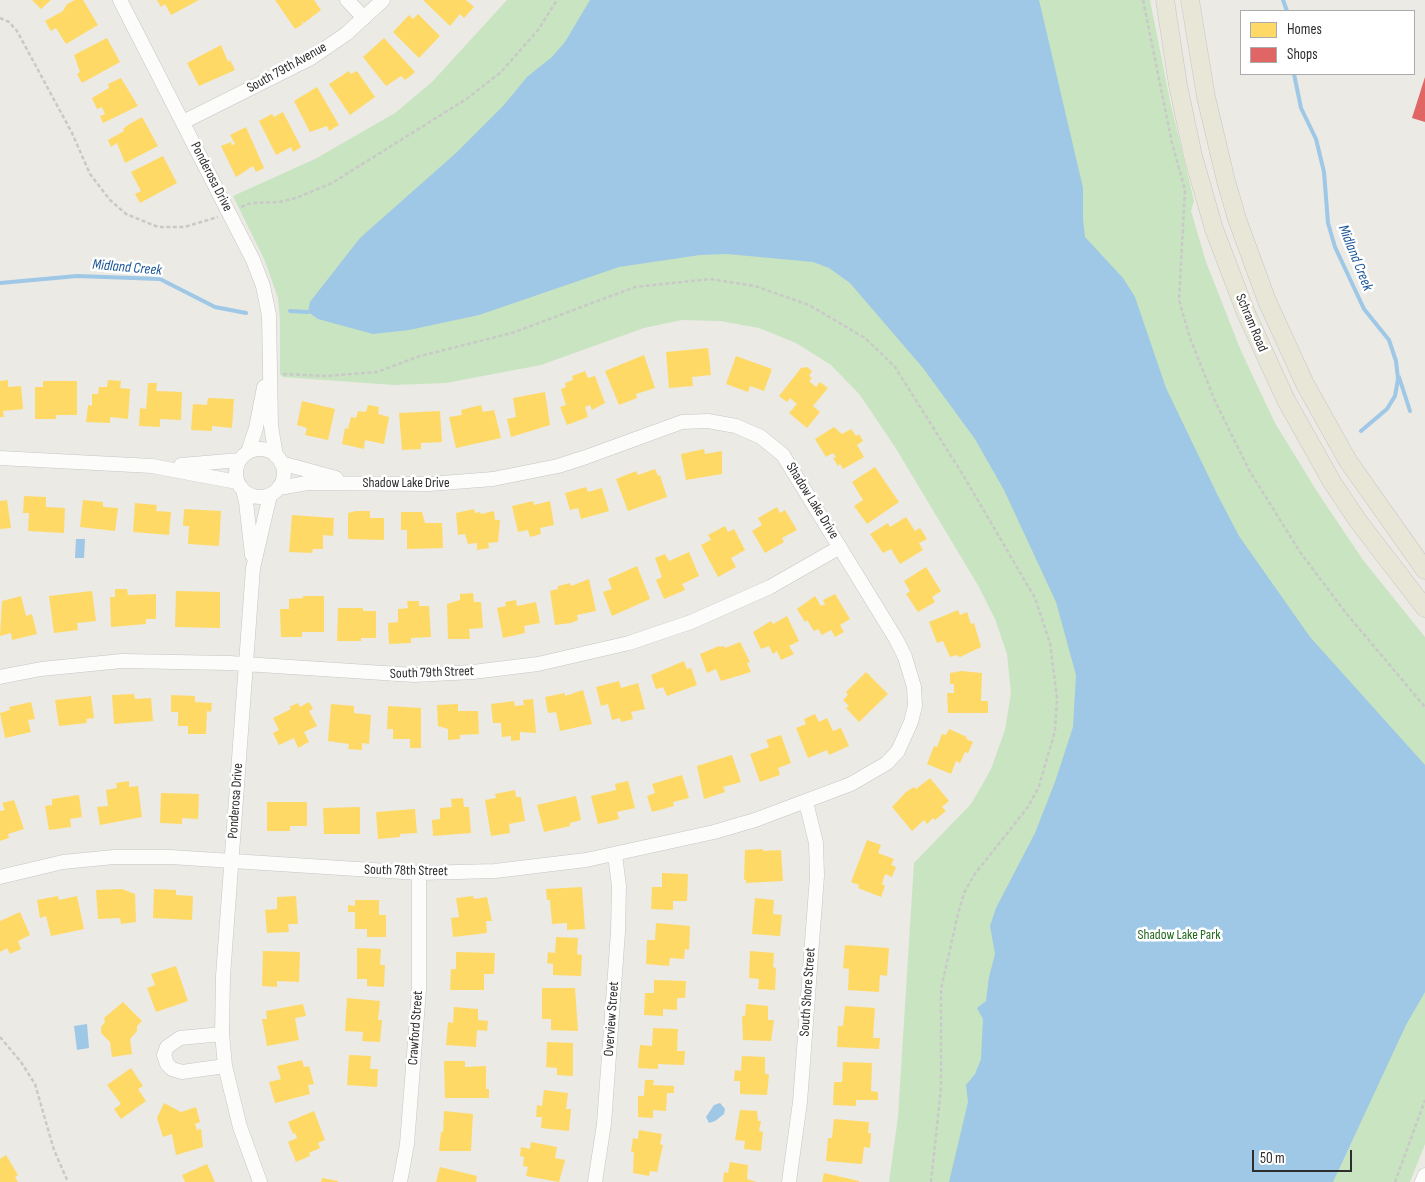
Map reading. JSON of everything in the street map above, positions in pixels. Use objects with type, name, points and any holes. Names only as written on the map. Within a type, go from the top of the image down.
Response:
[{"type":"main road","name":"Schram Road","points":[[1165,0],[1178,85],[1193,156],[1214,229],[1246,313],[1286,400],[1332,482],[1363,528],[1425,608]]},
{"type":"main road","name":"Schram Road","points":[[1190,0],[1206,97],[1224,172],[1237,219],[1267,301],[1306,384],[1348,461],[1425,570]]},
{"type":"street","name":"Ponderosa Drive","points":[[120,0],[183,122],[223,217],[253,260],[265,292],[269,315],[271,426],[279,459]]},
{"type":"street","points":[[347,0],[364,18]]},
{"type":"street","name":"South 79th Avenue","points":[[183,122],[311,58],[346,34],[382,0]]},
{"type":"street","name":"Ponderosa Drive","points":[[244,456],[256,428],[269,362]]},
{"type":"street","name":"Shadow Lake Drive","points":[[274,492],[307,483],[349,482],[410,485],[493,479],[558,466],[682,422],[721,422],[750,431],[783,455],[840,546],[905,657],[914,687],[915,706],[905,738],[887,763],[864,778],[806,802]]},
{"type":"street","points":[[0,458],[152,466],[206,464],[244,456],[260,449],[279,459],[284,473],[274,492],[253,497],[240,486],[152,466]]},
{"type":"street","points":[[240,486],[236,470],[244,456]]},
{"type":"street","name":"Shadow Lake Drive","points":[[279,459],[349,482]]},
{"type":"street","name":"Ponderosa Drive","points":[[240,486],[249,518],[253,568],[223,976],[222,1034],[226,1066],[240,1126],[260,1182]]},
{"type":"street","name":"Ponderosa Drive","points":[[253,568],[274,492]]},
{"type":"street","name":"South 79th Street","points":[[0,677],[66,666],[122,661],[246,665],[414,675],[489,670],[566,659],[629,643],[721,610],[770,587],[840,546]]},
{"type":"street","name":"South 78th Street","points":[[0,877],[63,862],[114,857],[170,856],[419,873],[526,868],[615,855],[714,832],[806,802]]},
{"type":"street","name":"South Shore Street","points":[[789,1182],[800,1102],[817,876],[816,843],[806,802]]},
{"type":"street","name":"Overview Street","points":[[595,1182],[604,1124],[618,932],[619,886],[615,855]]},
{"type":"street","name":"Crawford Street","points":[[400,1182],[407,1144],[419,990],[419,873]]},
{"type":"street","points":[[222,1034],[180,1038],[167,1047],[164,1055],[167,1064],[172,1070],[182,1072],[226,1066]]},
{"type":"street","points":[[1422,1182],[1425,1174]]},
{"type":"path","points":[[0,18],[9,22],[17,31],[72,133],[90,174],[110,200],[126,214],[158,228],[184,227],[223,217],[250,204],[279,202],[296,198],[326,186],[468,98],[501,72],[538,30],[557,0]]},
{"type":"path","points":[[1143,0],[1172,143],[1185,190],[1179,300],[1197,356],[1228,429],[1276,516],[1320,581],[1425,707]]},
{"type":"path","points":[[215,208],[223,217]]},
{"type":"path","points":[[280,374],[327,376],[377,372],[420,356],[512,333],[635,287],[710,279],[755,286],[808,306],[865,338],[895,368],[963,475],[1035,598],[1050,643],[1057,698],[1055,732],[1039,786],[1028,807],[974,874],[964,893],[958,914],[941,989],[941,1088],[931,1182]]},
{"type":"path","points":[[0,1037],[21,1062],[35,1084],[54,1150],[68,1182]]},
{"type":"path","points":[[1395,1182],[1425,1100]]},
{"type":"green space","name":"Shadow Lake Park","points":[[507,0],[1150,0],[1170,101],[1194,201],[1191,211],[1206,262],[1241,351],[1275,423],[1318,493],[1363,560],[1425,637],[1425,1144],[1410,1182],[889,1182],[898,1117],[914,863],[971,804],[981,787],[991,769],[1005,730],[1011,693],[1007,654],[995,619],[979,587],[895,447],[860,395],[831,365],[796,343],[759,328],[720,321],[682,320],[644,328],[541,365],[446,383],[394,385],[283,377],[280,374],[278,298],[265,261],[233,196],[315,159],[395,113],[432,82]]},
{"type":"water","name":"Shadow Lake Park","points":[[590,0],[1039,0],[1083,188],[1085,237],[1123,278],[1135,297],[1166,388],[1239,536],[1310,637],[1425,765],[1425,992],[1406,1025],[1333,1182],[949,1182],[968,1102],[966,1085],[975,1074],[981,1059],[983,1019],[977,1008],[986,1001],[989,977],[995,954],[990,926],[996,908],[1035,833],[1055,782],[1073,727],[1076,675],[1056,602],[1004,490],[975,439],[923,368],[850,283],[829,268],[813,262],[727,254],[700,255],[619,267],[479,315],[409,330],[373,334],[318,319],[308,312],[310,302],[360,238],[456,153],[504,105],[527,77],[552,57],[565,42]]},
{"type":"water","points":[[76,539],[85,539],[84,558],[75,558]]},
{"type":"water","points":[[87,1024],[89,1048],[77,1050],[74,1026]]},
{"type":"water","points":[[720,1103],[725,1109],[724,1114],[709,1123],[706,1117],[714,1105]]},
{"type":"building: Homes","points":[[32,0],[51,0],[41,9]]},
{"type":"building: Homes","points":[[75,0],[83,0],[98,25],[66,44],[56,28],[51,31],[45,21],[63,11],[67,4]]},
{"type":"building: Homes","points":[[157,0],[199,0],[171,15],[165,4],[161,7]]},
{"type":"building: Homes","points":[[275,0],[314,0],[321,10],[304,23],[301,21],[303,24],[295,29]]},
{"type":"building: Homes","points":[[423,0],[466,0],[474,7],[464,18],[460,14],[450,26]]},
{"type":"building: Homes","points":[[418,14],[440,36],[419,58],[393,32],[409,15],[413,19]]},
{"type":"building: Homes","points":[[107,38],[120,62],[82,83],[77,74],[80,72],[74,55]]},
{"type":"building: Homes","points":[[384,38],[415,72],[405,80],[401,76],[386,86],[363,57]]},
{"type":"building: Homes","points":[[221,45],[228,62],[230,60],[235,70],[199,86],[187,63]]},
{"type":"building: Homes","points":[[349,71],[351,74],[357,71],[375,97],[350,115],[329,84]]},
{"type":"building: Homes","points":[[121,78],[138,106],[103,123],[100,116],[105,114],[102,107],[97,109],[92,98],[109,88],[108,84]]},
{"type":"building: Homes","points":[[317,87],[339,125],[329,131],[327,126],[310,132],[294,101]]},
{"type":"building: Homes","points":[[283,112],[301,147],[293,152],[291,147],[276,155],[259,121],[272,114],[274,117]]},
{"type":"building: Homes","points":[[142,117],[158,146],[125,163],[117,143],[111,147],[108,140],[124,131],[123,129],[128,125]]},
{"type":"building: Homes","points":[[246,127],[264,168],[256,172],[253,166],[236,177],[221,146],[231,142],[232,145],[235,144],[230,135]]},
{"type":"building: Homes","points":[[163,156],[177,183],[140,203],[135,194],[141,191],[131,172]]},
{"type":"building: Homes","points":[[708,348],[711,375],[692,377],[693,386],[669,388],[666,352]]},
{"type":"building: Homes","points":[[644,355],[655,388],[636,394],[637,398],[619,405],[605,371]]},
{"type":"building: Homes","points":[[736,356],[772,369],[764,391],[750,386],[748,392],[726,384]]},
{"type":"building: Homes","points":[[807,367],[812,371],[809,376],[812,378],[809,381],[816,387],[820,382],[828,388],[813,406],[820,412],[807,428],[789,413],[797,404],[790,398],[787,402],[779,396],[801,368]]},
{"type":"building: Homes","points":[[585,371],[588,378],[595,376],[605,403],[592,410],[590,405],[585,407],[588,417],[567,425],[560,407],[566,405],[561,389],[566,387],[565,383],[573,380],[572,376]]},
{"type":"building: Homes","points":[[8,380],[8,387],[21,386],[23,409],[3,411],[4,417],[0,417],[0,381]]},
{"type":"building: Homes","points":[[108,380],[121,381],[120,388],[130,389],[128,419],[110,417],[110,423],[86,422],[88,405],[92,406],[92,394],[98,394],[99,387],[107,387]]},
{"type":"building: Homes","points":[[43,381],[77,381],[77,415],[56,415],[56,419],[35,419],[35,387],[43,387]]},
{"type":"building: Homes","points":[[148,383],[157,383],[156,391],[182,392],[181,420],[160,419],[160,427],[139,426],[140,408],[146,409]]},
{"type":"building: Homes","points":[[545,392],[550,425],[511,437],[507,419],[516,417],[513,398]]},
{"type":"building: Homes","points":[[208,398],[234,399],[232,428],[212,426],[212,431],[191,430],[193,404],[207,405]]},
{"type":"building: Homes","points":[[302,401],[335,409],[328,440],[305,435],[307,428],[297,425]]},
{"type":"building: Homes","points":[[368,405],[379,407],[378,414],[389,417],[384,444],[365,440],[364,449],[342,444],[345,428],[348,429],[351,417],[356,418],[358,411],[366,412]]},
{"type":"building: Homes","points":[[481,405],[483,412],[494,410],[501,438],[456,448],[449,417],[462,415],[461,410]]},
{"type":"building: Homes","points":[[440,411],[442,442],[421,443],[421,449],[402,450],[399,413]]},
{"type":"building: Homes","points":[[834,427],[842,434],[851,429],[856,436],[859,434],[863,441],[857,445],[864,457],[843,469],[840,464],[838,466],[833,458],[836,457],[833,453],[826,457],[815,439]]},
{"type":"building: Homes","points":[[704,449],[705,454],[722,451],[722,474],[686,480],[681,454]]},
{"type":"building: Homes","points":[[875,467],[899,502],[867,524],[854,506],[863,500],[852,482]]},
{"type":"building: Homes","points":[[655,469],[658,476],[660,475],[667,497],[628,511],[616,479],[636,471],[638,475]]},
{"type":"building: Homes","points":[[586,487],[588,492],[602,488],[609,511],[581,519],[578,508],[570,510],[565,493]]},
{"type":"building: Homes","points":[[24,496],[46,497],[46,507],[65,508],[64,533],[28,531],[29,513],[23,513]]},
{"type":"building: Homes","points":[[7,500],[11,528],[0,529],[0,501]]},
{"type":"building: Homes","points":[[83,500],[103,502],[103,507],[118,508],[115,531],[80,527]]},
{"type":"building: Homes","points":[[533,501],[534,505],[550,501],[554,525],[540,528],[541,534],[530,537],[528,530],[518,532],[512,506]]},
{"type":"building: Homes","points":[[135,503],[157,505],[156,511],[171,512],[169,535],[133,532]]},
{"type":"building: Homes","points":[[777,507],[780,513],[785,510],[797,530],[782,538],[784,542],[765,553],[752,531],[762,525],[758,518]]},
{"type":"building: Homes","points":[[184,509],[221,511],[219,546],[188,544],[189,526],[183,526]]},
{"type":"building: Homes","points":[[474,509],[475,513],[480,512],[481,514],[494,511],[495,520],[500,520],[498,542],[488,543],[489,548],[477,550],[477,543],[468,544],[465,534],[458,535],[456,513]]},
{"type":"building: Homes","points":[[370,511],[370,518],[384,518],[384,540],[348,539],[348,513]]},
{"type":"building: Homes","points":[[401,512],[422,512],[425,523],[442,523],[443,548],[407,549],[407,530],[401,530]]},
{"type":"building: Homes","points":[[292,515],[334,518],[333,536],[323,535],[323,549],[313,549],[312,553],[289,552]]},
{"type":"building: Homes","points":[[906,517],[915,531],[920,528],[927,539],[919,543],[923,550],[900,564],[891,549],[883,553],[870,534],[888,523],[890,527]]},
{"type":"building: Homes","points":[[725,526],[728,532],[734,529],[745,550],[731,558],[736,567],[718,577],[701,545],[711,540],[708,535]]},
{"type":"building: Homes","points":[[689,552],[699,576],[682,584],[685,590],[664,599],[656,580],[662,577],[655,558],[665,554],[669,561]]},
{"type":"building: Homes","points":[[637,566],[650,599],[612,616],[603,592],[612,589],[608,579]]},
{"type":"building: Homes","points":[[926,567],[941,591],[932,597],[935,602],[918,612],[906,594],[910,591],[904,581]]},
{"type":"building: Homes","points":[[589,579],[596,611],[577,615],[578,620],[571,623],[555,625],[550,591],[558,589],[558,586],[570,583],[571,586]]},
{"type":"building: Homes","points":[[115,589],[127,589],[128,595],[156,594],[156,619],[146,619],[146,624],[111,627],[110,597],[115,597]]},
{"type":"building: Homes","points":[[92,591],[96,621],[77,623],[78,630],[54,633],[49,596]]},
{"type":"building: Homes","points":[[176,591],[220,592],[220,628],[175,627]]},
{"type":"building: Homes","points":[[473,593],[474,602],[481,602],[483,628],[469,629],[470,639],[448,639],[447,604],[460,600],[460,594]]},
{"type":"building: Homes","points":[[835,594],[850,619],[840,625],[844,632],[835,637],[831,630],[822,635],[818,629],[814,631],[807,620],[805,622],[797,609],[815,596],[821,606],[825,604],[823,600]]},
{"type":"building: Homes","points":[[21,596],[26,616],[32,614],[37,634],[12,640],[11,633],[0,636],[2,601]]},
{"type":"building: Homes","points":[[303,596],[324,596],[324,632],[302,632],[302,637],[281,637],[280,609],[289,609],[289,599],[303,598]]},
{"type":"building: Homes","points":[[516,600],[517,606],[536,602],[540,623],[524,626],[525,633],[503,638],[497,608],[506,606],[505,602]]},
{"type":"building: Homes","points":[[407,601],[419,601],[419,606],[429,606],[431,637],[411,638],[411,643],[389,644],[388,623],[398,622],[398,609],[408,608]]},
{"type":"building: Homes","points":[[338,608],[363,608],[363,611],[376,611],[376,638],[361,638],[361,641],[337,641]]},
{"type":"building: Homes","points":[[958,610],[960,615],[967,612],[971,624],[974,623],[981,647],[960,657],[956,655],[950,657],[943,641],[937,643],[929,622]]},
{"type":"building: Homes","points":[[787,616],[799,641],[789,646],[794,654],[781,660],[777,651],[773,654],[769,646],[761,649],[753,632],[771,621],[773,624]]},
{"type":"building: Homes","points":[[740,642],[750,662],[747,663],[751,672],[721,681],[716,669],[707,673],[700,654],[719,646],[724,646],[725,648]]},
{"type":"building: Homes","points":[[684,661],[687,669],[691,668],[697,685],[667,696],[663,687],[656,689],[651,675]]},
{"type":"building: Homes","points":[[961,671],[982,673],[981,701],[988,701],[988,713],[948,713],[947,693],[954,693],[954,684],[950,684],[950,673]]},
{"type":"building: Homes","points":[[866,672],[888,694],[859,722],[846,708],[849,706],[843,700],[848,695],[846,692]]},
{"type":"building: Homes","points":[[619,681],[621,688],[638,683],[645,709],[631,712],[633,719],[621,722],[620,718],[612,720],[608,704],[601,706],[596,687]]},
{"type":"building: Homes","points":[[583,690],[592,724],[560,731],[556,712],[548,713],[545,697],[565,693],[565,696]]},
{"type":"building: Homes","points":[[134,694],[135,699],[151,698],[153,721],[114,724],[112,695]]},
{"type":"building: Homes","points":[[171,695],[195,696],[195,702],[212,703],[211,712],[207,711],[206,734],[188,734],[188,726],[178,726],[178,712],[171,712]]},
{"type":"building: Homes","points":[[91,696],[94,718],[86,719],[87,723],[59,726],[55,700]]},
{"type":"building: Homes","points":[[533,699],[536,733],[520,732],[520,740],[511,741],[511,736],[502,737],[501,723],[493,723],[491,704],[514,701],[515,706],[524,705],[523,700]]},
{"type":"building: Homes","points":[[31,702],[35,719],[28,720],[31,732],[5,738],[0,713],[10,710],[9,707]]},
{"type":"building: Homes","points":[[309,702],[313,709],[309,711],[317,726],[304,732],[309,742],[298,748],[294,738],[279,745],[273,733],[279,730],[273,718],[291,709],[289,707],[298,703],[300,707]]},
{"type":"building: Homes","points":[[331,704],[354,706],[354,713],[371,715],[369,744],[362,743],[362,750],[348,749],[349,744],[328,741]]},
{"type":"building: Homes","points":[[458,704],[458,711],[478,711],[479,734],[460,735],[460,739],[448,740],[448,729],[438,726],[437,705]]},
{"type":"building: Homes","points":[[388,706],[421,708],[421,748],[410,748],[410,739],[393,739],[393,729],[387,729]]},
{"type":"building: Homes","points":[[815,714],[819,722],[827,718],[833,731],[841,728],[849,746],[829,755],[827,750],[808,758],[796,728],[806,724],[804,719]]},
{"type":"building: Homes","points":[[949,729],[967,737],[966,739],[973,742],[968,753],[965,752],[960,763],[956,761],[951,774],[927,764],[934,746],[937,747],[942,734],[946,735]]},
{"type":"building: Homes","points":[[781,735],[791,763],[778,768],[780,775],[760,782],[750,754],[769,747],[766,740]]},
{"type":"building: Homes","points":[[732,755],[741,782],[723,787],[725,792],[704,799],[697,766]]},
{"type":"building: Homes","points":[[682,775],[689,798],[673,802],[674,806],[652,812],[647,796],[655,793],[652,784]]},
{"type":"building: Homes","points":[[930,778],[949,801],[942,807],[946,811],[935,820],[933,818],[927,824],[924,820],[912,831],[892,807],[906,792],[914,787],[916,789]]},
{"type":"building: Homes","points":[[129,781],[129,787],[138,786],[142,817],[100,825],[97,807],[108,806],[106,790],[117,788],[116,783]]},
{"type":"building: Homes","points":[[628,781],[635,808],[617,812],[619,819],[598,824],[591,796],[616,790],[615,784]]},
{"type":"building: Homes","points":[[515,790],[516,797],[521,797],[525,821],[509,824],[510,833],[491,836],[485,800],[496,798],[495,794]]},
{"type":"building: Homes","points":[[161,793],[199,794],[198,819],[182,818],[182,824],[160,823]]},
{"type":"building: Homes","points":[[79,795],[82,817],[70,819],[71,827],[49,830],[45,806],[52,805],[52,799]]},
{"type":"building: Homes","points":[[576,796],[581,820],[570,823],[570,826],[544,832],[537,805]]},
{"type":"building: Homes","points":[[463,798],[464,807],[469,807],[471,833],[433,836],[432,820],[440,819],[440,808],[452,807],[451,799]]},
{"type":"building: Homes","points":[[14,800],[24,829],[8,834],[9,838],[0,841],[0,811],[5,810],[2,803]]},
{"type":"building: Homes","points":[[267,802],[307,802],[307,826],[290,826],[290,831],[267,831]]},
{"type":"building: Homes","points":[[360,807],[360,834],[324,834],[323,808]]},
{"type":"building: Homes","points":[[415,809],[417,833],[400,834],[400,837],[378,839],[376,812]]},
{"type":"building: Homes","points":[[867,840],[881,845],[878,853],[894,859],[891,865],[896,867],[892,877],[885,874],[882,884],[885,886],[881,897],[858,888],[859,885],[851,882]]},
{"type":"building: Homes","points":[[763,849],[763,851],[781,850],[783,881],[746,883],[746,880],[744,880],[745,850]]},
{"type":"building: Homes","points":[[662,873],[688,874],[687,901],[673,901],[673,910],[651,909],[652,887],[662,887]]},
{"type":"building: Homes","points":[[582,887],[585,929],[567,930],[567,923],[552,924],[550,900],[547,900],[546,889]]},
{"type":"building: Homes","points":[[122,889],[135,894],[136,922],[121,924],[120,918],[98,919],[96,890]]},
{"type":"building: Homes","points":[[154,889],[176,890],[176,895],[193,896],[192,920],[153,918]]},
{"type":"building: Homes","points":[[58,896],[59,900],[77,896],[84,929],[51,936],[46,916],[40,918],[37,900]]},
{"type":"building: Homes","points":[[296,896],[298,924],[288,924],[289,932],[267,933],[265,910],[277,909],[277,897]]},
{"type":"building: Homes","points":[[473,896],[474,899],[487,897],[492,921],[486,921],[487,933],[453,937],[451,918],[459,917],[456,898]]},
{"type":"building: Homes","points":[[755,898],[774,900],[773,914],[782,915],[780,936],[752,934]]},
{"type":"building: Homes","points":[[355,900],[379,900],[379,915],[386,915],[386,937],[367,937],[367,929],[355,929],[355,912],[348,912],[348,905],[355,906]]},
{"type":"building: Homes","points":[[20,912],[30,935],[18,941],[21,949],[10,954],[7,948],[0,952],[0,921]]},
{"type":"building: Homes","points":[[656,923],[690,926],[689,950],[685,949],[684,959],[670,958],[669,966],[646,964],[647,940],[655,940]]},
{"type":"building: Homes","points":[[556,937],[578,938],[577,954],[582,955],[581,976],[553,975],[553,964],[547,963],[548,952],[555,953]]},
{"type":"building: Homes","points":[[845,945],[889,948],[887,976],[880,975],[879,992],[848,990],[849,969],[843,968]]},
{"type":"building: Homes","points":[[357,948],[381,949],[380,965],[385,965],[384,987],[367,986],[367,979],[357,979]]},
{"type":"building: Homes","points":[[263,951],[300,952],[299,982],[277,981],[277,987],[262,986]]},
{"type":"building: Homes","points":[[750,951],[774,953],[773,967],[776,968],[775,990],[758,989],[759,979],[749,978]]},
{"type":"building: Homes","points":[[456,952],[495,953],[494,974],[484,974],[484,990],[450,990],[451,969],[456,969]]},
{"type":"building: Homes","points":[[176,966],[188,1001],[156,1012],[147,988],[155,985],[151,974]]},
{"type":"building: Homes","points":[[654,980],[686,981],[685,998],[677,998],[677,1010],[663,1009],[663,1016],[644,1015],[645,993],[654,993]]},
{"type":"building: Homes","points":[[542,988],[575,988],[578,1031],[551,1030],[551,1019],[542,1019]]},
{"type":"building: Homes","points":[[347,998],[380,1001],[378,1020],[382,1020],[380,1042],[362,1041],[363,1032],[345,1031]]},
{"type":"building: Homes","points":[[123,1002],[142,1021],[130,1039],[132,1054],[112,1057],[110,1042],[101,1033],[101,1027],[105,1022],[104,1018]]},
{"type":"building: Homes","points":[[303,1004],[306,1016],[295,1018],[299,1040],[267,1046],[262,1019],[267,1019],[266,1011]]},
{"type":"building: Homes","points":[[746,1004],[768,1006],[768,1020],[774,1020],[771,1041],[743,1040],[742,1016],[745,1016]]},
{"type":"building: Homes","points":[[845,1006],[875,1008],[873,1038],[880,1038],[879,1049],[837,1047],[838,1026],[843,1026]]},
{"type":"building: Homes","points":[[454,1007],[478,1009],[478,1020],[488,1021],[487,1031],[477,1030],[476,1047],[446,1045],[448,1022],[453,1023]]},
{"type":"building: Homes","points":[[653,1028],[678,1029],[677,1051],[685,1051],[684,1065],[658,1064],[658,1069],[638,1068],[640,1045],[652,1046]]},
{"type":"building: Homes","points":[[547,1042],[573,1043],[573,1076],[557,1075],[557,1068],[546,1067]]},
{"type":"building: Homes","points":[[349,1055],[371,1056],[370,1069],[378,1069],[377,1087],[347,1085]]},
{"type":"building: Homes","points":[[742,1056],[765,1057],[765,1074],[769,1074],[767,1095],[740,1094],[740,1081],[734,1081],[735,1070],[741,1071]]},
{"type":"building: Homes","points":[[302,1060],[304,1067],[309,1066],[314,1084],[308,1085],[310,1094],[275,1103],[269,1082],[281,1079],[277,1066]]},
{"type":"building: Homes","points":[[444,1061],[465,1061],[465,1067],[486,1066],[486,1089],[489,1089],[489,1098],[445,1098]]},
{"type":"building: Homes","points":[[843,1062],[872,1063],[871,1091],[878,1092],[878,1100],[856,1100],[856,1106],[833,1105],[834,1082],[842,1082]]},
{"type":"building: Homes","points":[[131,1068],[143,1086],[138,1089],[146,1101],[121,1119],[114,1109],[121,1104],[107,1085]]},
{"type":"building: Homes","points":[[645,1080],[654,1080],[653,1085],[674,1086],[674,1093],[667,1093],[666,1111],[653,1110],[653,1118],[638,1117],[638,1096],[644,1096]]},
{"type":"building: Homes","points":[[544,1090],[568,1093],[566,1109],[571,1109],[569,1131],[541,1128],[542,1117],[536,1117],[537,1105],[542,1106]]},
{"type":"building: Homes","points":[[164,1103],[181,1112],[196,1107],[200,1122],[195,1124],[197,1130],[201,1129],[203,1147],[176,1155],[172,1134],[163,1137],[157,1118]]},
{"type":"building: Homes","points":[[740,1110],[757,1111],[758,1121],[761,1121],[759,1131],[763,1132],[761,1151],[744,1149],[745,1141],[735,1140]]},
{"type":"building: Homes","points":[[314,1111],[325,1140],[318,1143],[320,1148],[309,1153],[310,1156],[296,1162],[288,1142],[297,1138],[295,1133],[293,1134],[288,1122]]},
{"type":"building: Homes","points":[[444,1111],[473,1114],[471,1151],[439,1151],[441,1132],[443,1132]]},
{"type":"building: Homes","points":[[834,1119],[869,1122],[868,1133],[871,1133],[870,1148],[864,1147],[862,1164],[826,1161],[828,1138],[832,1138]]},
{"type":"building: Homes","points":[[639,1130],[662,1134],[660,1144],[663,1145],[657,1172],[650,1171],[649,1176],[633,1173],[634,1152],[631,1152],[633,1138],[638,1139]]},
{"type":"building: Homes","points":[[531,1142],[557,1147],[555,1158],[565,1160],[559,1182],[526,1176],[528,1167],[523,1166],[524,1157],[520,1156],[521,1147],[530,1149]]},
{"type":"building: Homes","points":[[6,1155],[18,1175],[15,1177],[18,1182],[0,1182],[0,1159]]},
{"type":"building: Homes","points":[[730,1162],[748,1165],[747,1179],[757,1182],[723,1182],[724,1172],[728,1173]]},
{"type":"building: Homes","points":[[207,1164],[215,1182],[185,1182],[182,1175]]},
{"type":"building: Homes","points":[[440,1167],[477,1176],[476,1182],[436,1182]]},
{"type":"building: Homes","points":[[824,1173],[859,1181],[859,1182],[822,1182]]},
{"type":"building: Homes","points":[[322,1178],[338,1181],[338,1182],[321,1182]]},
{"type":"building: Shops","points":[[1425,77],[1425,122],[1412,118]]},
{"type":"waterway","name":"Midland Creek","points":[[1283,0],[1287,10]]},
{"type":"waterway","name":"Midland Creek","points":[[1294,75],[1301,108],[1316,139],[1324,172],[1328,223],[1335,247],[1364,309],[1389,340],[1396,361],[1398,379],[1395,396],[1387,409],[1361,431]]},
{"type":"waterway","name":"Midland Creek","points":[[0,283],[77,276],[160,279],[215,307],[246,313]]},
{"type":"waterway","name":"Midland Creek","points":[[290,311],[308,312]]},
{"type":"waterway","points":[[1399,377],[1410,411]]}]
